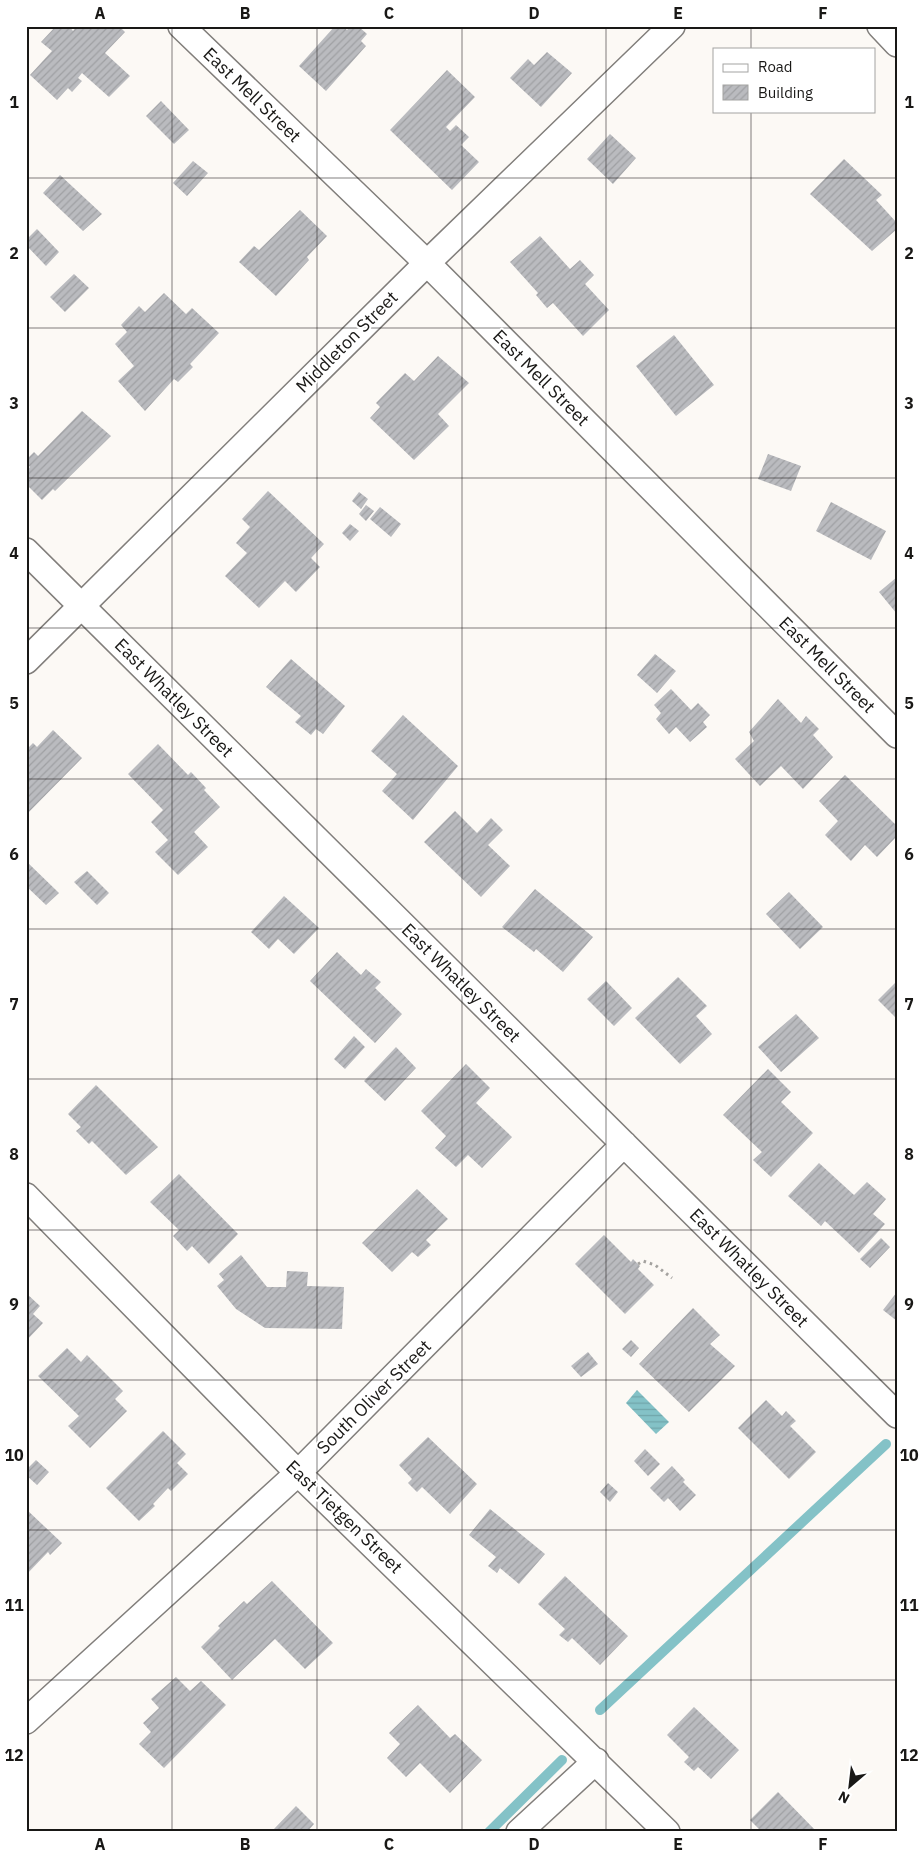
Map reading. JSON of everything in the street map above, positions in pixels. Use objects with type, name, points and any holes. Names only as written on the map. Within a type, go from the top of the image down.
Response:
[{"type":"street","name":"East Mell Street","points":[[181,26],[426,263],[897,735]]},
{"type":"street","name":"Middleton Street","points":[[26,661],[426,263],[672,26]]},
{"type":"street","points":[[880,26],[897,44]]},
{"type":"street","name":"East Whatley Street","points":[[26,551],[897,1415]]},
{"type":"street","name":"South Oliver Street","points":[[26,1721],[298,1473],[624,1144]]},
{"type":"street","name":"East Tietgen Street","points":[[26,1196],[298,1473],[667,1832]]},
{"type":"street","points":[[519,1832],[596,1762]]},
{"type":"path","points":[[638,1264],[643,1261],[655,1265],[672,1278]]},
{"type":"water","points":[[637,1390],[669,1422],[656,1434],[626,1403]]},
{"type":"building","points":[[56,26],[69,26],[73,31],[77,26],[119,26],[125,32],[105,53],[130,76],[109,97],[82,73],[78,78],[82,81],[72,92],[68,88],[57,100],[30,75],[52,51],[41,42]]},
{"type":"building","points":[[335,26],[342,26],[347,30],[351,26],[358,26],[367,34],[361,41],[366,46],[326,91],[299,66]]},
{"type":"building","points":[[547,52],[572,73],[541,107],[510,78],[528,59],[534,65]]},
{"type":"building","points":[[447,70],[475,97],[446,127],[450,131],[456,125],[469,137],[461,145],[479,162],[452,190],[390,130]]},
{"type":"building","points":[[161,101],[189,130],[174,144],[146,116]]},
{"type":"building","points":[[610,134],[636,158],[613,184],[587,159]]},
{"type":"building","points":[[844,159],[882,195],[876,200],[897,223],[897,229],[872,251],[810,194]]},
{"type":"building","points":[[193,161],[208,173],[187,196],[173,183]]},
{"type":"building","points":[[60,175],[102,214],[83,231],[43,193]]},
{"type":"building","points":[[300,210],[327,236],[307,257],[309,260],[276,296],[239,262],[254,246],[259,250]]},
{"type":"building","points":[[37,229],[59,252],[46,266],[26,245],[26,240]]},
{"type":"building","points":[[540,236],[570,269],[580,260],[594,275],[585,284],[609,310],[583,336],[553,303],[547,308],[536,295],[538,293],[510,262]]},
{"type":"building","points":[[74,274],[89,288],[65,312],[50,297]]},
{"type":"building","points":[[164,293],[186,314],[192,308],[219,333],[190,364],[193,367],[178,382],[174,379],[145,411],[118,381],[134,366],[115,344],[127,332],[121,325],[139,306],[145,312]]},
{"type":"building","points":[[674,335],[714,385],[676,416],[636,366]]},
{"type":"building","points":[[438,356],[469,383],[438,414],[449,426],[414,460],[370,418],[380,407],[376,403],[405,373],[414,381]]},
{"type":"building","points":[[82,411],[111,436],[55,491],[53,489],[42,500],[26,484],[26,471],[30,467],[26,460],[34,452],[38,456]]},
{"type":"building","points":[[768,454],[801,466],[791,491],[758,479]]},
{"type":"building","points":[[268,491],[324,544],[311,558],[320,567],[296,592],[285,581],[259,608],[225,576],[247,553],[236,543],[250,527],[242,519]]},
{"type":"building","points":[[359,492],[368,499],[361,509],[352,501]]},
{"type":"building","points":[[831,502],[886,531],[871,560],[816,531]]},
{"type":"building","points":[[366,505],[374,511],[366,521],[359,514]]},
{"type":"building","points":[[380,507],[401,524],[391,537],[370,519]]},
{"type":"building","points":[[350,524],[359,531],[350,541],[342,533]]},
{"type":"building","points":[[897,577],[897,614],[879,592]]},
{"type":"building","points":[[655,654],[676,671],[657,693],[637,675]]},
{"type":"building","points":[[291,659],[345,706],[323,734],[316,729],[311,735],[295,722],[301,716],[266,687]]},
{"type":"building","points":[[671,689],[691,710],[698,703],[710,715],[703,722],[707,727],[690,742],[676,727],[669,734],[656,719],[661,713],[654,705]]},
{"type":"building","points":[[778,699],[801,723],[806,716],[819,729],[813,735],[833,757],[803,789],[781,766],[760,786],[735,759],[754,741],[749,732]]},
{"type":"building","points":[[403,715],[458,766],[413,820],[382,791],[397,774],[371,751]]},
{"type":"building","points":[[53,730],[82,758],[26,815],[26,750],[33,743],[37,747]]},
{"type":"building","points":[[158,744],[188,775],[191,772],[220,807],[194,832],[208,847],[178,875],[155,852],[168,840],[151,822],[163,810],[128,774]]},
{"type":"building","points":[[845,775],[897,826],[897,836],[877,857],[865,845],[851,861],[825,835],[838,821],[819,801]]},
{"type":"building","points":[[455,811],[477,833],[491,818],[503,830],[488,845],[510,866],[481,897],[424,842]]},
{"type":"building","points":[[26,861],[59,893],[46,905],[26,886]]},
{"type":"building","points":[[87,871],[109,893],[97,905],[74,882]]},
{"type":"building","points":[[535,889],[593,937],[563,972],[536,949],[534,952],[502,927]]},
{"type":"building","points":[[789,892],[823,927],[800,949],[766,914]]},
{"type":"building","points":[[284,896],[319,928],[294,954],[278,939],[269,949],[251,932]]},
{"type":"building","points":[[337,952],[361,975],[366,969],[381,982],[375,988],[402,1014],[375,1043],[310,981]]},
{"type":"building","points":[[678,977],[707,1006],[696,1016],[712,1034],[680,1064],[635,1018]]},
{"type":"building","points":[[606,981],[632,1008],[614,1026],[587,999]]},
{"type":"building","points":[[897,981],[897,1019],[878,1000]]},
{"type":"building","points":[[796,1014],[819,1038],[781,1072],[758,1047]]},
{"type":"building","points":[[354,1036],[365,1047],[345,1069],[334,1059]]},
{"type":"building","points":[[396,1047],[416,1068],[385,1101],[364,1081]]},
{"type":"building","points":[[466,1064],[490,1088],[476,1103],[512,1137],[482,1168],[468,1155],[456,1167],[435,1148],[446,1136],[421,1111]]},
{"type":"building","points":[[768,1069],[791,1092],[781,1102],[813,1133],[771,1177],[753,1160],[762,1152],[723,1115]]},
{"type":"building","points":[[96,1085],[158,1147],[126,1175],[92,1141],[89,1144],[76,1131],[81,1127],[68,1114]]},
{"type":"building","points":[[819,1163],[854,1195],[867,1182],[886,1199],[873,1214],[885,1224],[859,1253],[825,1221],[821,1226],[788,1196]]},
{"type":"building","points":[[179,1174],[238,1234],[209,1264],[192,1246],[187,1251],[173,1236],[179,1230],[150,1202]]},
{"type":"building","points":[[417,1189],[448,1219],[426,1240],[431,1245],[418,1257],[412,1252],[392,1272],[362,1243]]},
{"type":"building","points":[[604,1235],[631,1262],[633,1259],[640,1266],[638,1269],[654,1285],[625,1314],[575,1264]]},
{"type":"building","points":[[881,1238],[890,1247],[870,1268],[860,1259]]},
{"type":"building","points":[[241,1255],[267,1287],[286,1287],[287,1271],[308,1272],[307,1286],[344,1287],[342,1329],[265,1328],[236,1309],[217,1286],[224,1280],[219,1274]]},
{"type":"building","points":[[897,1292],[897,1321],[883,1310]]},
{"type":"building","points":[[26,1293],[40,1306],[33,1314],[43,1323],[26,1341]]},
{"type":"building","points":[[693,1308],[720,1335],[710,1344],[735,1366],[689,1412],[639,1364]]},
{"type":"building","points":[[631,1340],[639,1348],[631,1357],[622,1349]]},
{"type":"building","points":[[67,1348],[81,1362],[87,1355],[123,1391],[115,1399],[127,1411],[90,1448],[68,1426],[79,1416],[38,1376]]},
{"type":"building","points":[[588,1352],[598,1364],[581,1377],[571,1366]]},
{"type":"building","points":[[766,1400],[782,1416],[786,1411],[796,1421],[790,1426],[816,1452],[789,1479],[738,1428]]},
{"type":"building","points":[[163,1431],[186,1454],[177,1463],[188,1474],[171,1491],[168,1488],[153,1504],[155,1506],[139,1521],[106,1488]]},
{"type":"building","points":[[428,1437],[477,1484],[450,1514],[422,1487],[417,1492],[408,1483],[412,1479],[399,1465]]},
{"type":"building","points":[[645,1449],[660,1464],[648,1476],[634,1461]]},
{"type":"building","points":[[36,1460],[49,1472],[37,1485],[26,1475],[26,1470]]},
{"type":"building","points":[[672,1466],[685,1480],[683,1482],[696,1495],[680,1511],[668,1498],[664,1502],[650,1488]]},
{"type":"building","points":[[608,1483],[618,1492],[610,1502],[600,1492]]},
{"type":"building","points":[[26,1509],[62,1543],[50,1555],[48,1552],[26,1575]]},
{"type":"building","points":[[490,1509],[545,1554],[519,1584],[500,1568],[497,1573],[488,1566],[496,1557],[469,1535]]},
{"type":"building","points":[[565,1576],[628,1636],[600,1665],[572,1638],[568,1642],[559,1635],[565,1629],[538,1604]]},
{"type":"building","points":[[272,1581],[333,1643],[305,1669],[275,1639],[232,1680],[201,1647],[220,1628],[218,1626],[244,1601],[247,1604]]},
{"type":"building","points":[[176,1677],[190,1691],[201,1681],[226,1705],[164,1768],[139,1744],[151,1732],[143,1723],[159,1708],[151,1699]]},
{"type":"building","points":[[418,1705],[450,1738],[455,1734],[482,1760],[450,1793],[420,1763],[406,1777],[387,1758],[400,1744],[389,1733]]},
{"type":"building","points":[[694,1707],[739,1750],[711,1779],[698,1767],[694,1771],[684,1762],[689,1757],[667,1735]]},
{"type":"building","points":[[778,1792],[817,1832],[762,1832],[750,1820]]},
{"type":"building","points":[[296,1806],[314,1824],[307,1832],[277,1832],[274,1829]]},
{"type":"waterway","points":[[600,1710],[886,1444]]},
{"type":"waterway","points":[[489,1832],[562,1760]]}]
